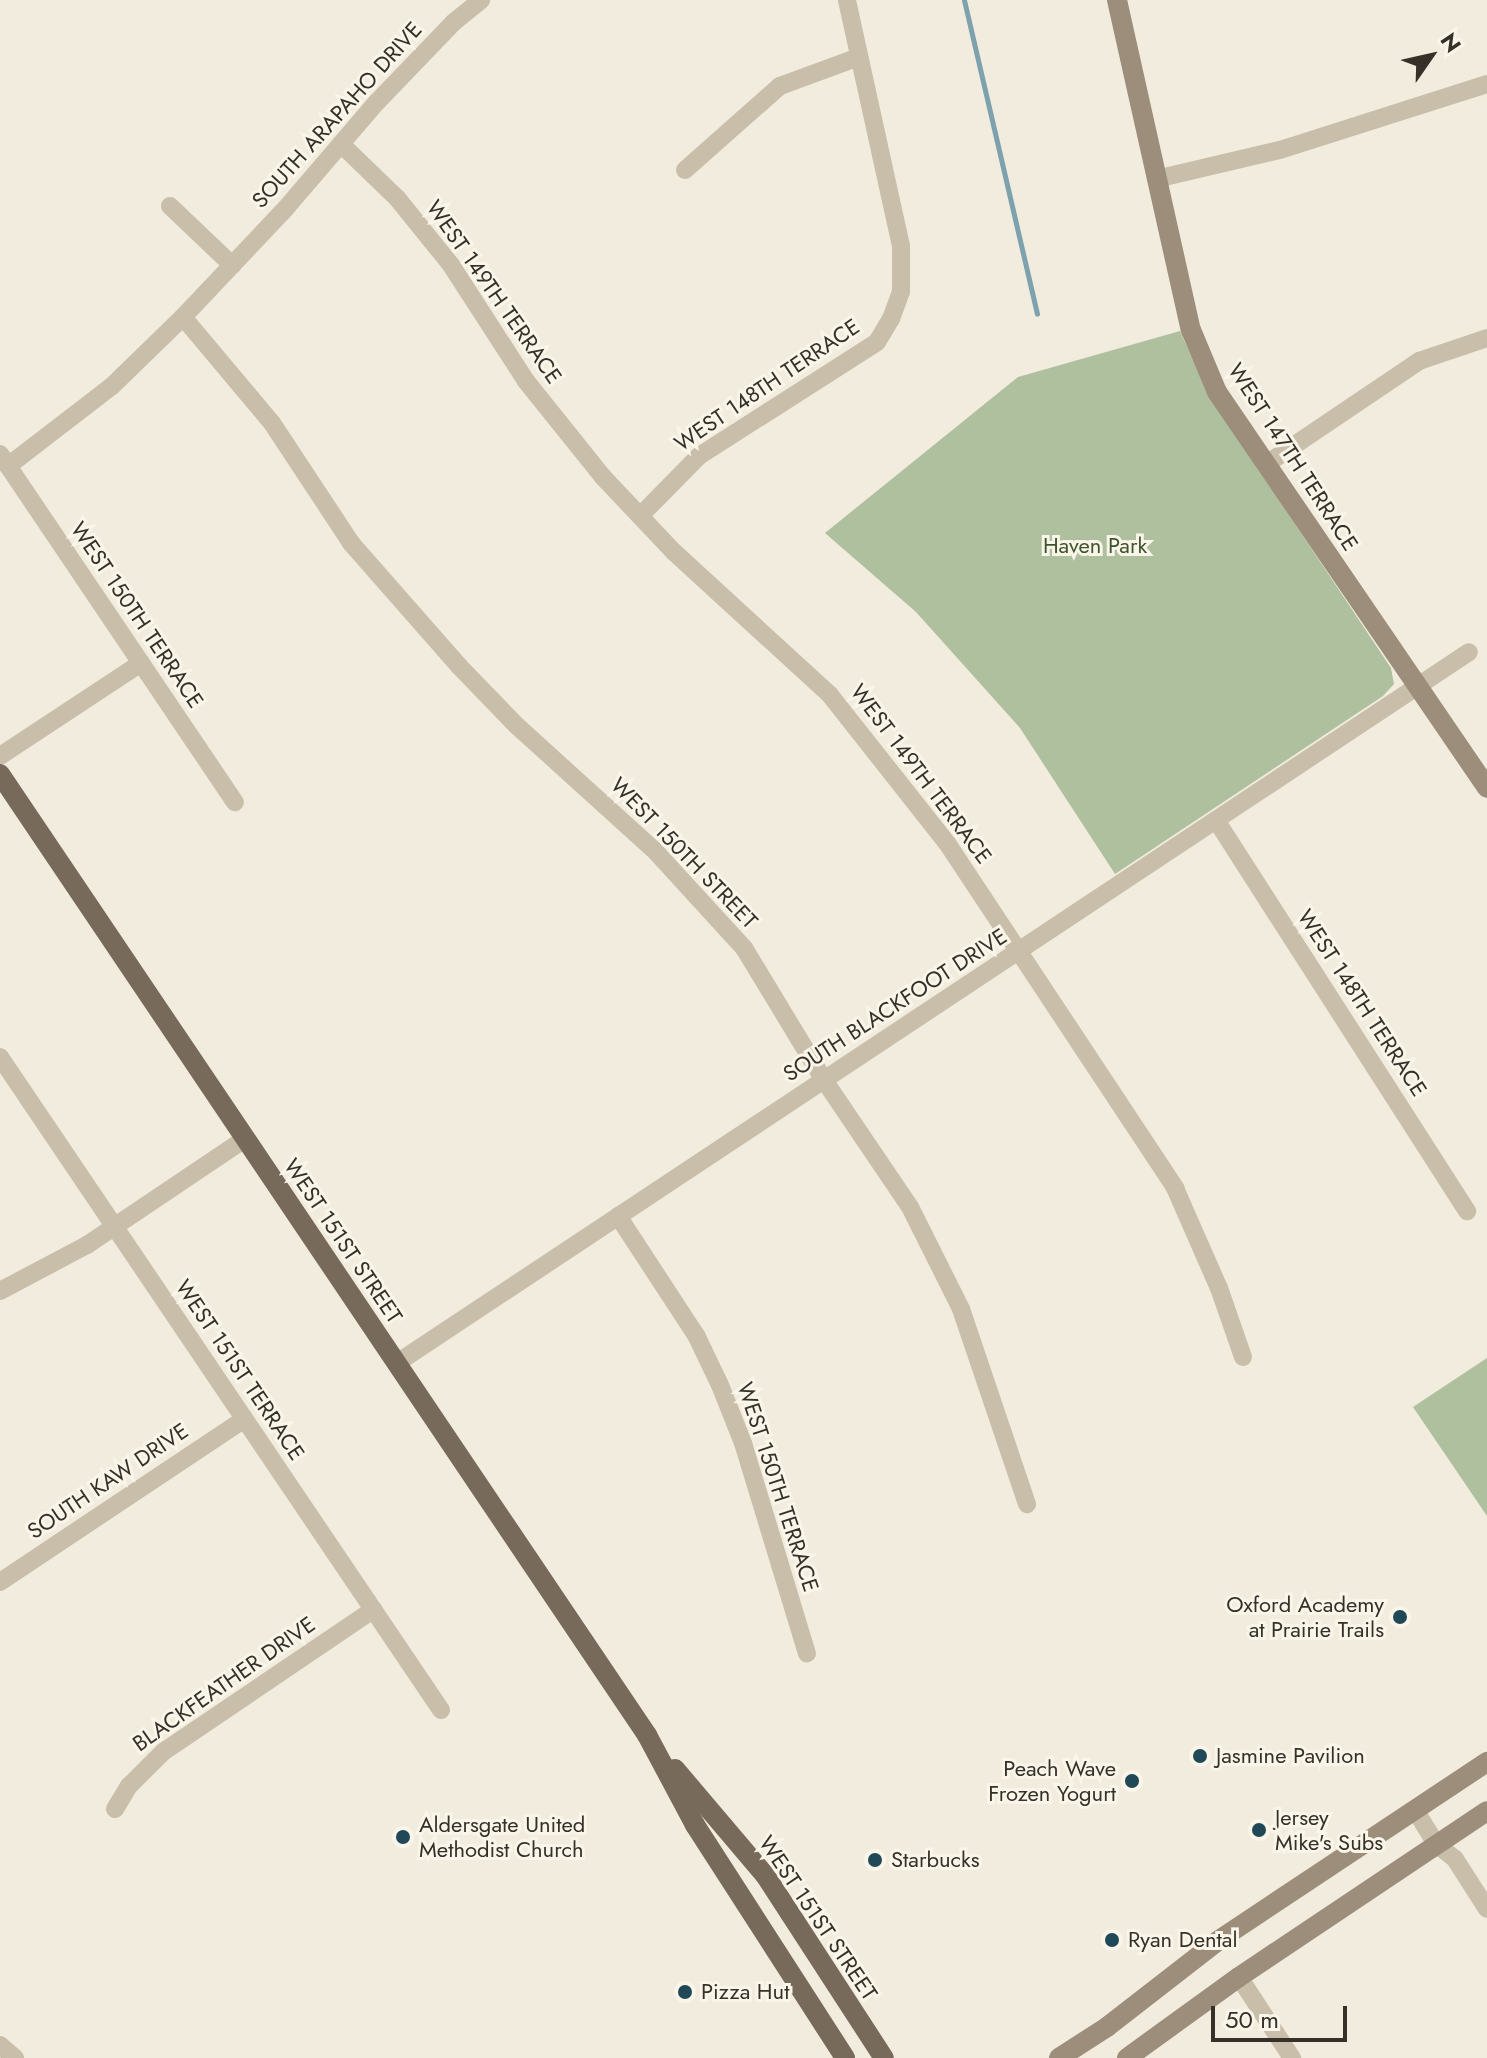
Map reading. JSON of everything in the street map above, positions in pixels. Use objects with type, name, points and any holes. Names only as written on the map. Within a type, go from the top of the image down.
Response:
[{"type":"main road","name":"WEST 147TH TERRACE","points":[[1117,0],[1191,330],[1217,392],[1487,788]]},
{"type":"main road","name":"WEST 151ST STREET","points":[[0,774],[647,1735],[682,1801],[845,2058]]},
{"type":"main road","name":"WEST 151ST STREET","points":[[647,1735],[765,1875],[884,2058]]},
{"type":"main road","points":[[1059,2058],[1107,2027],[1219,1940],[1487,1762]]},
{"type":"main road","points":[[682,1801],[740,1876],[748,1879],[765,1875]]},
{"type":"main road","points":[[1127,2058],[1239,1977],[1487,1811]]},
{"type":"street","name":"SOUTH ARAPAHO DRIVE","points":[[4,460],[112,386],[232,265],[454,22],[481,0]]},
{"type":"street","name":"WEST 148TH TERRACE","points":[[640,516],[699,456],[877,342],[891,319],[901,291],[901,246],[847,0]]},
{"type":"street","points":[[685,170],[780,86],[859,57]]},
{"type":"street","points":[[1156,179],[1280,150],[1487,84]]},
{"type":"street","name":"WEST 149TH TERRACE","points":[[341,144],[397,198],[451,265],[526,381],[603,477],[640,516],[830,695],[947,843],[1175,1188],[1219,1288],[1243,1357]]},
{"type":"street","points":[[170,206],[232,265]]},
{"type":"street","name":"WEST 150TH STREET","points":[[183,317],[272,423],[351,543],[459,666],[516,725],[656,852],[744,948],[824,1080],[910,1207],[961,1309],[1027,1504]]},
{"type":"street","points":[[1265,465],[1419,361],[1487,338]]},
{"type":"street","name":"WEST 150TH TERRACE","points":[[4,460],[235,802]]},
{"type":"street","points":[[1419,687],[1469,652]]},
{"type":"street","points":[[0,756],[141,663]]},
{"type":"street","name":"SOUTH BLACKFOOT DRIVE","points":[[397,1363],[1419,687]]},
{"type":"street","name":"WEST 148TH TERRACE","points":[[1216,820],[1467,1211]]},
{"type":"street","name":"WEST 151ST TERRACE","points":[[0,1057],[441,1710]]},
{"type":"street","points":[[0,1291],[52,1266],[245,1139]]},
{"type":"street","name":"WEST 150TH TERRACE","points":[[618,1216],[696,1335],[720,1385],[743,1443],[807,1654]]},
{"type":"street","name":"SOUTH KAW DRIVE","points":[[0,1582],[244,1419]]},
{"type":"street","name":"BLACKFEATHER DRIVE","points":[[115,1809],[129,1786],[163,1752],[373,1610]]},
{"type":"street","points":[[1415,1810],[1436,1844],[1455,1859],[1487,1909]]},
{"type":"street","points":[[1239,1977],[1292,2058]]},
{"type":"street","points":[[0,2045],[15,2058]]},
{"type":"green space","name":"Haven Park","points":[[1180,331],[1207,392],[1391,668],[1394,684],[1383,696],[1115,874],[1020,728],[916,612],[825,533],[1018,377]]},
{"type":"green space","points":[[1487,1358],[1487,1516],[1413,1407]]},
{"type":"waterway","points":[[964,0],[1037,314]]},
{"type":"place","name":"Oxford Academy at Prairie Trails","points":[[1400,1617]]},
{"type":"place","name":"Jasmine Pavilion","points":[[1200,1756]]},
{"type":"place","name":"Peach Wave Frozen Yogurt","points":[[1132,1781]]},
{"type":"place","name":"Jersey Mike's Subs","points":[[1259,1830]]},
{"type":"place","name":"Aldersgate United Methodist Church","points":[[403,1837]]},
{"type":"place","name":"Starbucks","points":[[875,1860]]},
{"type":"place","name":"Ryan Dental","points":[[1112,1940]]},
{"type":"place","name":"Pizza Hut","points":[[685,1992]]}]
